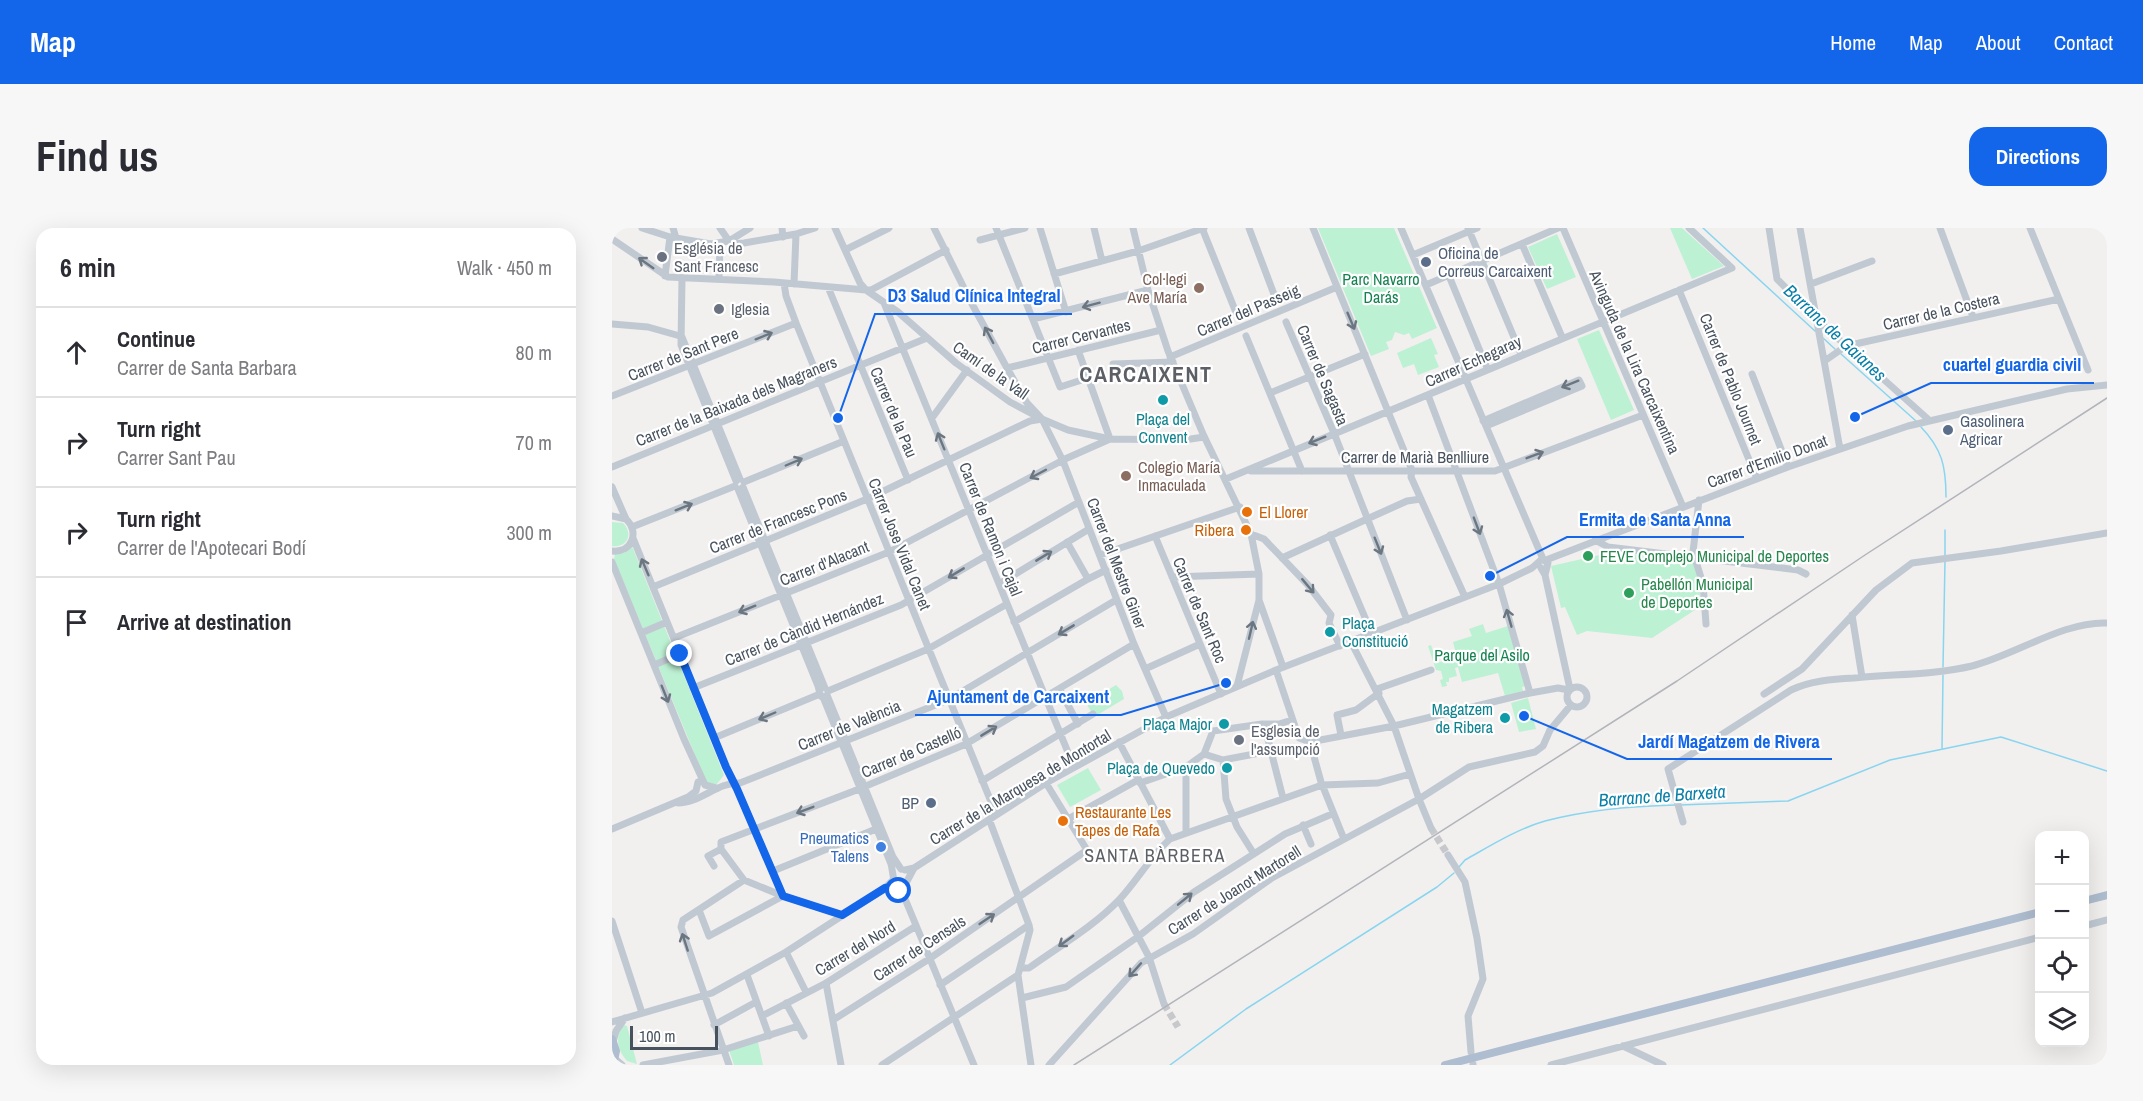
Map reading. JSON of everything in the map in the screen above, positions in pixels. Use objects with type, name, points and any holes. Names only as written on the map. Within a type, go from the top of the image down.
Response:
[{"type":"main road","points":[[2089,900],[2107,895]]},
{"type":"main road","points":[[1445,1065],[2035,913]]},
{"type":"main road","points":[[613,1041],[617,1063]]},
{"type":"street","points":[[642,228],[673,238],[711,244],[744,243],[783,237],[815,228]]},
{"type":"street","points":[[612,239],[665,276],[673,228]]},
{"type":"street","points":[[720,228],[729,242]]},
{"type":"street","points":[[782,228],[783,237]]},
{"type":"street","points":[[835,228],[860,283],[866,290],[871,290],[946,250]]},
{"type":"street","points":[[845,250],[889,228]]},
{"type":"street","points":[[934,228],[1007,369],[1027,403],[1042,419]]},
{"type":"street","points":[[980,240],[998,232],[1025,228]]},
{"type":"street","points":[[1040,228],[1066,312]]},
{"type":"street","points":[[1095,228],[1102,261]]},
{"type":"street","points":[[1133,228],[1148,290],[1171,360],[1204,437],[1240,507],[1251,534],[1259,574],[1259,600],[1242,675],[1236,687],[1221,694]]},
{"type":"street","points":[[1054,274],[1138,251],[1203,228],[1238,315]]},
{"type":"street","points":[[1249,228],[1275,297]]},
{"type":"street","points":[[1313,228],[1412,470],[1411,477],[1465,597]]},
{"type":"street","points":[[1401,228],[1504,467],[1542,564],[1565,661],[1570,690],[1567,700],[1571,705],[1580,707],[1587,700],[1585,690],[1579,687],[1565,661]]},
{"type":"street","points":[[1413,255],[1478,228]]},
{"type":"street","points":[[1426,285],[1560,228]]},
{"type":"street","name":"Avinguda de la Lira Carcaixentina","points":[[1560,228],[1603,321],[1683,507]]},
{"type":"street","name":"Carrer Echegaray","points":[[1226,479],[1466,379],[1487,368],[1732,268],[1689,228]]},
{"type":"street","points":[[1769,228],[1778,279],[1845,347],[1925,421]]},
{"type":"street","points":[[1800,228],[1817,318],[1827,356],[1840,449]]},
{"type":"street","points":[[1940,228],[1973,317]]},
{"type":"street","points":[[2030,228],[2088,370]]},
{"type":"street","points":[[729,242],[747,229]]},
{"type":"street","points":[[1469,230],[1521,354]]},
{"type":"street","points":[[998,232],[1060,387],[1088,378]]},
{"type":"street","points":[[794,284],[796,234]]},
{"type":"street","points":[[718,279],[720,243]]},
{"type":"street","points":[[1522,244],[1562,337]]},
{"type":"street","points":[[1810,284],[1872,261]]},
{"type":"street","name":"Camí de la Vall","points":[[665,276],[866,290],[883,301],[951,359],[1018,407],[1068,430],[1110,439]]},
{"type":"street","points":[[1449,276],[1487,368]]},
{"type":"street","points":[[682,278],[681,345],[844,742],[897,882],[975,1065]]},
{"type":"street","name":"Carrer Jose Vidal Canet","points":[[784,283],[786,296],[796,323],[996,814]]},
{"type":"street","name":"Carrer de la Pau","points":[[828,287],[908,480]]},
{"type":"street","name":"Carrer del Passeig","points":[[1171,360],[1337,287]]},
{"type":"street","points":[[1033,319],[1148,290]]},
{"type":"street","name":"Carrer de Pablo Journet","points":[[1679,290],[1757,479]]},
{"type":"street","name":"Carrer de la Costera","points":[[1827,356],[1845,347],[2059,299]]},
{"type":"street","name":"Carrer de Ramon i Cajal","points":[[883,301],[1074,767]]},
{"type":"street","name":"Carrer de Sagasta","points":[[1286,322],[1350,472],[1407,620]]},
{"type":"street","name":"Carrer de Sant Pere","points":[[612,396],[796,323]]},
{"type":"street","points":[[612,324],[648,327],[680,336]]},
{"type":"street","name":"Carrer Cervantes","points":[[1007,369],[1161,330]]},
{"type":"street","points":[[1246,336],[1302,471]]},
{"type":"street","points":[[903,347],[927,338]]},
{"type":"street","name":"Carrer de la Baixada dels Magraners","points":[[612,467],[903,347]]},
{"type":"street","points":[[1078,350],[1110,439],[1185,440],[1204,437]]},
{"type":"street","points":[[1270,393],[1365,354]]},
{"type":"street","points":[[1113,364],[1171,360]]},
{"type":"street","points":[[932,418],[967,370]]},
{"type":"street","points":[[1752,374],[1788,467]]},
{"type":"street","points":[[1579,380],[1582,386],[1484,423],[1579,380]]},
{"type":"street","name":"Carrer d'Emilio Donat","points":[[1236,687],[1499,584],[1595,540],[1788,467],[1925,421],[2067,388],[2107,385]]},
{"type":"street","points":[[1428,395],[1499,584],[1530,693]]},
{"type":"street","name":"Carrer de Marià Benlliure","points":[[1248,471],[1495,471],[1643,415]]},
{"type":"street","name":"Carrer de Francesc Pons","points":[[653,587],[867,499],[1030,421],[1042,419]]},
{"type":"street","name":"Carrer del Mestre Giner","points":[[1042,419],[1063,461],[1116,600],[1166,717]]},
{"type":"street","name":"Carrer d'Alacant","points":[[674,638],[888,552],[1110,439]]},
{"type":"street","points":[[632,527],[844,441]]},
{"type":"street","points":[[612,487],[632,527],[633,538],[693,688],[783,896]]},
{"type":"street","points":[[1282,558],[1407,501],[1421,499]]},
{"type":"street","points":[[1699,500],[1693,552],[1703,584],[1706,624]]},
{"type":"street","name":"Carrer de Càndid Hernández","points":[[693,688],[908,601],[1079,502]]},
{"type":"street","points":[[1100,555],[1240,507]]},
{"type":"street","points":[[612,516],[626,519]]},
{"type":"street","points":[[999,584],[1089,529]]},
{"type":"street","points":[[1764,694],[1802,669],[1876,590],[1912,563],[2107,533]]},
{"type":"street","points":[[1251,534],[1264,539],[1308,585],[1331,615],[1329,623],[1340,646]]},
{"type":"street","points":[[1330,535],[1372,634]]},
{"type":"street","name":"Carrer de Sant Roc","points":[[1155,536],[1221,694]]},
{"type":"street","points":[[612,551],[627,548],[633,538]]},
{"type":"street","points":[[1595,540],[1608,547],[1798,570],[1806,574]]},
{"type":"street","name":"Carrer del Mestre Giner","points":[[1067,542],[1088,579]]},
{"type":"street","points":[[612,562],[689,752],[705,785],[716,788]]},
{"type":"street","points":[[1014,622],[1106,570]]},
{"type":"street","points":[[1172,577],[1259,574]]},
{"type":"street","name":"Carrer de València","points":[[678,803],[708,793],[725,784],[740,783],[948,700],[1116,600]]},
{"type":"street","points":[[1259,600],[1280,669],[1292,720],[1299,738],[1310,742],[1394,726],[1530,693],[1558,688],[1570,690],[1579,687]]},
{"type":"street","points":[[714,738],[928,649],[1007,604]]},
{"type":"street","points":[[1852,615],[1862,677]]},
{"type":"street","points":[[641,633],[668,622]]},
{"type":"street","points":[[1683,822],[1668,769],[1803,684],[1974,666],[2079,626],[2107,623]]},
{"type":"street","points":[[1351,642],[1394,726],[1431,828]]},
{"type":"street","name":"Carrer de Castelló","points":[[720,847],[721,842],[862,788],[966,744],[1134,644]]},
{"type":"street","points":[[1145,669],[1200,644]]},
{"type":"street","points":[[654,665],[680,654]]},
{"type":"street","points":[[1341,735],[1337,715],[1356,710],[1378,691],[1431,670]]},
{"type":"street","points":[[1242,675],[1247,680],[1253,680]]},
{"type":"street","points":[[1059,690],[1078,724]]},
{"type":"street","name":"Carrer de la Marquesa de Montortal","points":[[903,870],[914,868],[1046,783],[1119,742],[1166,717],[1221,694]]},
{"type":"street","name":"Carrer de Joanot Martorell","points":[[1049,1065],[1149,957],[1192,934],[1272,878],[1419,799],[1469,767],[1531,753],[1543,746],[1550,730],[1571,705]]},
{"type":"street","points":[[982,781],[1093,714]]},
{"type":"street","points":[[1046,783],[1068,819],[1139,781],[1186,766],[1204,754],[1213,731],[1278,724],[1292,720]]},
{"type":"street","points":[[1263,724],[1283,798]]},
{"type":"street","points":[[1119,742],[1170,839]]},
{"type":"street","points":[[1310,742],[1332,814],[1344,839]]},
{"type":"street","points":[[1204,754],[1224,760],[1270,751]]},
{"type":"street","points":[[689,752],[689,759],[698,784],[708,793]]},
{"type":"street","points":[[1224,760],[1225,793],[1233,816],[1254,854]]},
{"type":"street","points":[[1186,766],[1186,833]]},
{"type":"street","points":[[725,784],[728,779],[726,767]]},
{"type":"street","points":[[882,1065],[1019,971],[1029,968],[1099,918],[1119,900],[1158,850],[1170,839],[1322,785],[1378,783],[1410,774]]},
{"type":"street","points":[[612,830],[678,803],[692,795],[698,784]]},
{"type":"street","points":[[862,788],[893,857],[909,878]]},
{"type":"street","points":[[1022,998],[1066,987],[1139,936],[1194,892],[1303,825],[1332,814]]},
{"type":"street","points":[[989,819],[1030,930],[1019,971],[1031,1065]]},
{"type":"street","name":"Carrer de Censals","points":[[833,1020],[929,959],[1087,850],[1068,819]]},
{"type":"street","points":[[1303,825],[1311,844]]},
{"type":"street","points":[[773,871],[876,829]]},
{"type":"street","points":[[714,866],[708,856],[720,847],[744,880],[783,896],[842,915]]},
{"type":"street","points":[[1448,855],[1465,882],[1483,979],[1468,1016],[1471,1052]]},
{"type":"street","points":[[612,1022],[705,996],[747,975],[885,888],[909,878],[914,868]]},
{"type":"street","points":[[897,882],[903,870]]},
{"type":"street","points":[[729,1065],[681,927],[683,920],[744,880]]},
{"type":"street","points":[[699,910],[709,936],[783,896]]},
{"type":"street","points":[[1119,900],[1149,957],[1164,1004]]},
{"type":"street","points":[[2089,925],[2107,920]]},
{"type":"street","points":[[612,921],[642,1013]]},
{"type":"street","points":[[940,985],[1029,925]]},
{"type":"street","name":"Carrer del Nord","points":[[762,1017],[826,983],[916,926]]},
{"type":"street","points":[[1551,1065],[2035,938]]},
{"type":"street","points":[[786,952],[806,992]]},
{"type":"street","points":[[747,975],[770,1036]]},
{"type":"street","points":[[826,983],[841,1065]]},
{"type":"street","points":[[714,1025],[756,1002]]},
{"type":"street","points":[[786,1003],[804,1036]]},
{"type":"street","points":[[613,1041],[625,1017]]},
{"type":"street","points":[[643,1065],[723,1050],[798,1026]]},
{"type":"street","points":[[1623,1046],[1663,1065]]},
{"type":"green space","name":"Parc Navarro Darás","points":[[1318,228],[1394,228],[1437,328],[1412,339],[1409,333],[1404,335],[1395,332],[1392,340],[1386,342],[1389,349],[1371,356]]},
{"type":"green space","points":[[1670,228],[1682,228],[1724,266],[1692,279]]},
{"type":"green space","points":[[1557,234],[1576,277],[1547,289],[1528,247]]},
{"type":"green space","points":[[1599,330],[1634,410],[1611,420],[1577,339]]},
{"type":"green space","points":[[1431,338],[1438,354],[1434,355],[1439,367],[1418,375],[1414,364],[1403,368],[1397,353]]},
{"type":"green space","points":[[612,522],[623,523],[626,527],[628,536],[622,545],[612,546]]},
{"type":"green space","points":[[632,546],[724,775],[716,785],[707,784],[614,559],[615,554],[624,553]]},
{"type":"green space","name":"Pabellón Municipal de Deportes","points":[[1613,552],[1694,561],[1701,584],[1698,608],[1652,638],[1587,631],[1577,635],[1565,607],[1561,608],[1551,566]]},
{"type":"green space","name":"Parque del Asilo","points":[[1483,624],[1486,633],[1508,626],[1526,686],[1522,687],[1523,691],[1505,696],[1498,673],[1462,682],[1458,667],[1455,668],[1457,676],[1449,678],[1449,682],[1446,682],[1447,686],[1442,687],[1441,671],[1436,670],[1428,646],[1431,645],[1437,663],[1457,657],[1453,642],[1472,636],[1469,629]]},
{"type":"green space","points":[[1116,685],[1122,691],[1124,699],[1094,717],[1086,703]]},
{"type":"green space","points":[[1528,698],[1536,729],[1519,732],[1511,703]]},
{"type":"green space","points":[[1088,768],[1101,790],[1070,807],[1057,785]]},
{"type":"green space","points":[[621,1026],[627,1026],[637,1064],[627,1061],[619,1049],[618,1035]]},
{"type":"green space","points":[[758,1042],[763,1065],[734,1065],[729,1050]]},
{"type":"waterway","name":"Barranc de Gaianes","points":[[1703,228],[1815,331]]},
{"type":"waterway","name":"Barranc de Gaianes","points":[[1823,338],[1835,349]]},
{"type":"waterway","name":"Barranc de Gaianes","points":[[1841,354],[1916,421]]},
{"type":"waterway","name":"Barranc de Gaianes","points":[[1921,427],[1934,443],[1944,467],[1946,497]]},
{"type":"waterway","name":"Barranc de Gaianes","points":[[1945,530],[1945,556]]},
{"type":"waterway","name":"Barranc de Gaianes","points":[[1943,667],[1945,561]]},
{"type":"waterway","name":"Barranc de Gaianes","points":[[1942,748],[1943,675]]},
{"type":"waterway","name":"Barranc de Barxeta","points":[[1680,805],[1788,801],[1890,760],[2001,737],[2107,771]]},
{"type":"waterway","name":"Barranc de Barxeta","points":[[1459,867],[1465,860],[1504,838],[1545,821],[1610,809],[1675,805]]},
{"type":"waterway","name":"Barranc de Barxeta","points":[[1170,1065],[1246,1009],[1437,887],[1454,873]]},
{"type":"tunnel","points":[[1431,828],[1448,855]]},
{"type":"tunnel","points":[[1164,1004],[1178,1027]]},
{"type":"railway","points":[[1074,1065],[1677,681],[1865,555],[2107,398]]},
{"type":"place","name":"Església de Sant Francesc","points":[[662,257]]},
{"type":"place","name":"Oficina de Correus Carcaixent","points":[[1426,262]]},
{"type":"place","name":"Col·legi Ave María","points":[[1199,288]]},
{"type":"place","name":"Iglesia","points":[[719,309]]},
{"type":"place","name":"Plaça del Convent","points":[[1163,400]]},
{"type":"place","name":"cuartel guardia civil","points":[[1855,417]]},
{"type":"place","name":"D3 Salud Clínica Integral","points":[[838,418]]},
{"type":"place","name":"Gasolinera Agricar","points":[[1948,430]]},
{"type":"place","name":"Colegio María Inmaculada","points":[[1126,476]]},
{"type":"place","name":"El Llorer","points":[[1247,512]]},
{"type":"place","name":"Ribera","points":[[1246,530]]},
{"type":"place","name":"FEVE Complejo Municipal de Deportes","points":[[1588,556]]},
{"type":"place","name":"Ermita de Santa Anna","points":[[1490,576]]},
{"type":"place","name":"Pabellón Municipal de Deportes","points":[[1629,593]]},
{"type":"place","name":"Plaça Constitució","points":[[1330,632]]},
{"type":"place","name":"Ajuntament de Carcaixent","points":[[1226,683]]},
{"type":"place","name":"Jardí Magatzem de Rivera","points":[[1524,716]]},
{"type":"place","name":"Magatzem de Ribera","points":[[1505,718]]},
{"type":"place","name":"Plaça Major","points":[[1224,724]]},
{"type":"place","name":"Esglesia de l'assumpció","points":[[1239,740]]},
{"type":"place","name":"Plaça de Quevedo","points":[[1227,768]]},
{"type":"place","name":"BP","points":[[931,803]]},
{"type":"place","name":"Restaurante Les Tapes de Rafa","points":[[1063,821]]},
{"type":"place","name":"Pneumatics Talens","points":[[881,847]]},
{"type":"district","name":"CARCAIXENT","points":[[1146,374]]},
{"type":"district","name":"SANTA BÀRBERA","points":[[1155,856]]},
{"type":"route","points":[[680,654],[726,767],[783,896],[842,915],[885,888],[896,886],[899,891]]}]
